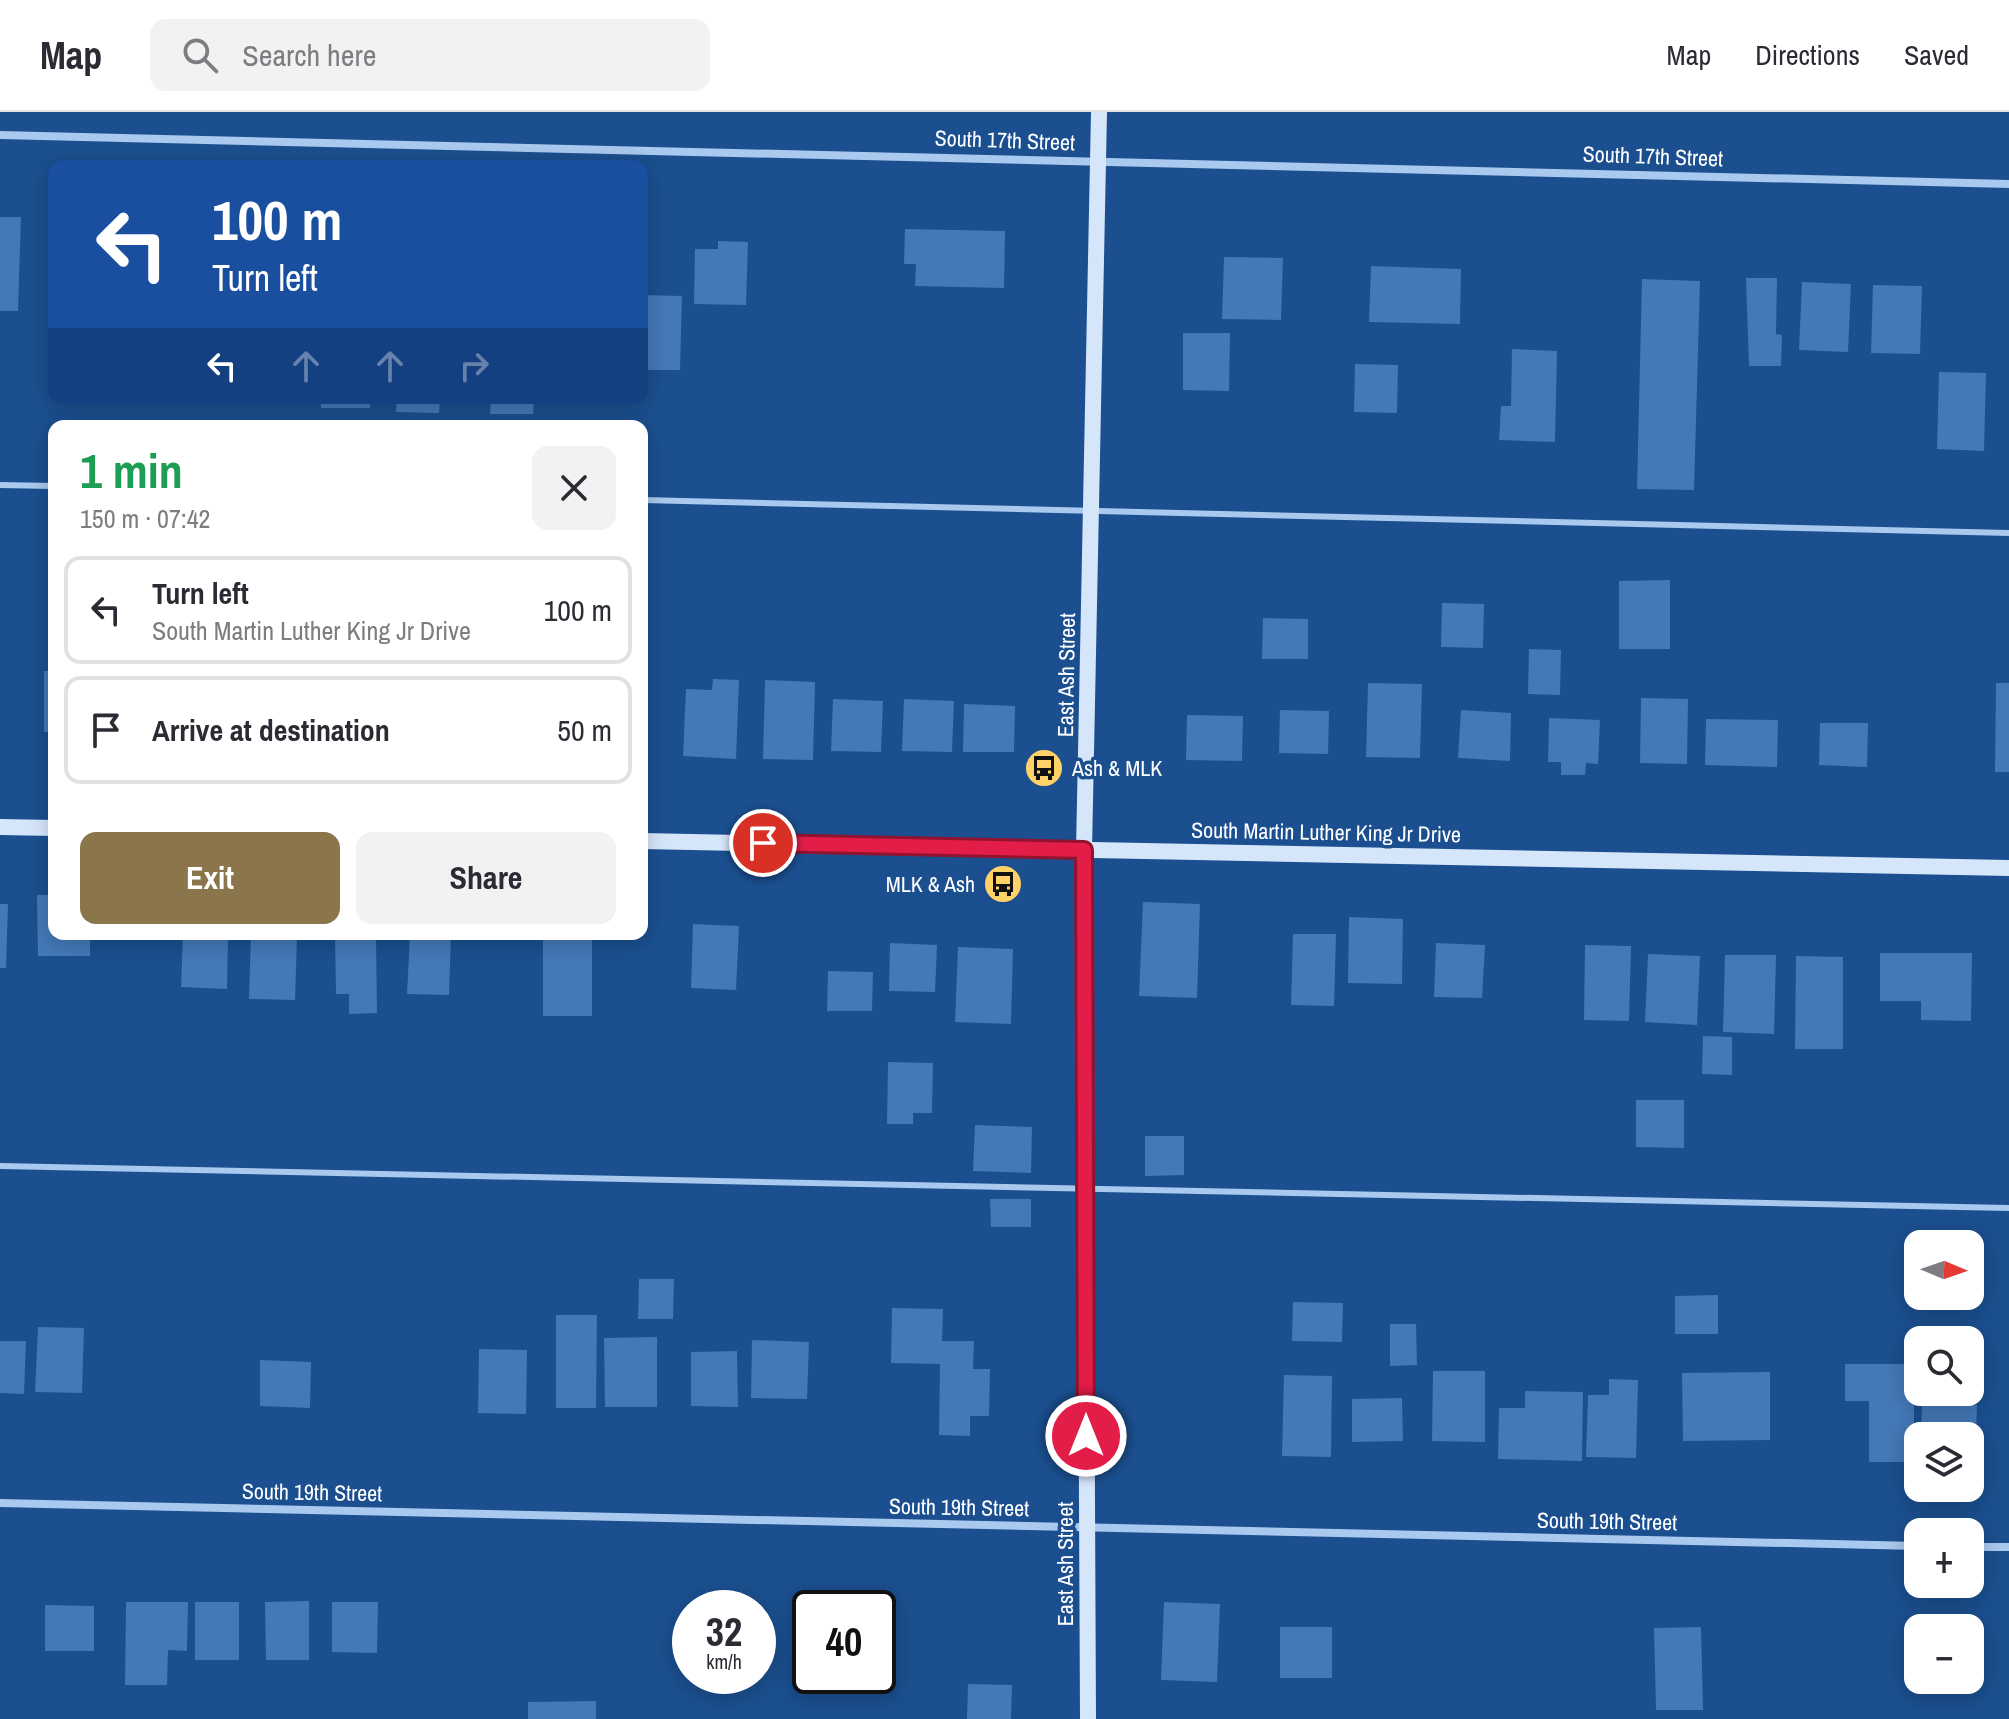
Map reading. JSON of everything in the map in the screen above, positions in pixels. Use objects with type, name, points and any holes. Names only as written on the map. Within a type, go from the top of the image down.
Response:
[{"type":"street","name":"East Ash Street","points":[[1088,1719],[1084,850],[1099,112]]},
{"type":"street","name":"South 17th Street","points":[[0,135],[2009,184]]},
{"type":"street","points":[[0,827],[48,828]]},
{"type":"street","name":"South Martin Luther King Jr Drive","points":[[648,841],[2009,868]]},
{"type":"street","name":"South 19th Street","points":[[0,1503],[1904,1546]]},
{"type":"street","points":[[1984,1547],[2009,1547]]},
{"type":"lane","points":[[0,485],[48,486]]},
{"type":"lane","points":[[648,500],[2009,533]]},
{"type":"lane","points":[[0,1166],[2009,1208]]},
{"type":"building","points":[[0,217],[21,217],[18,311],[0,311]]},
{"type":"building","points":[[905,229],[1005,231],[1004,288],[915,286],[916,264],[904,264]]},
{"type":"building","points":[[718,241],[748,242],[746,305],[694,304],[695,249],[718,249]]},
{"type":"building","points":[[1224,257],[1283,258],[1281,320],[1222,319]]},
{"type":"building","points":[[1371,266],[1461,269],[1460,324],[1369,322]]},
{"type":"building","points":[[1746,278],[1777,278],[1776,334],[1782,335],[1781,366],[1749,366]]},
{"type":"building","points":[[1642,279],[1700,281],[1694,490],[1637,489]]},
{"type":"building","points":[[1802,282],[1851,284],[1848,352],[1799,350]]},
{"type":"building","points":[[1873,285],[1922,286],[1920,354],[1871,353]]},
{"type":"building","points":[[648,295],[682,296],[680,370],[648,370]]},
{"type":"building","points":[[1183,333],[1230,333],[1229,391],[1183,390]]},
{"type":"building","points":[[1512,349],[1557,351],[1555,442],[1499,440],[1501,406],[1511,406]]},
{"type":"building","points":[[1355,364],[1398,365],[1397,413],[1354,412]]},
{"type":"building","points":[[1939,372],[1986,373],[1984,451],[1937,449]]},
{"type":"building","points":[[321,404],[370,404],[370,408],[321,408]]},
{"type":"building","points":[[397,404],[440,404],[439,413],[396,412]]},
{"type":"building","points":[[491,404],[534,404],[533,414],[490,414]]},
{"type":"building","points":[[1670,580],[1670,649],[1619,649],[1619,581]]},
{"type":"building","points":[[1442,603],[1484,604],[1483,648],[1441,647]]},
{"type":"building","points":[[1263,618],[1308,619],[1308,659],[1262,659]]},
{"type":"building","points":[[1529,649],[1561,650],[1560,695],[1528,694]]},
{"type":"building","points":[[44,671],[48,671],[48,732],[44,732]]},
{"type":"building","points":[[713,679],[739,680],[736,759],[683,756],[686,689],[712,690]]},
{"type":"building","points":[[765,680],[815,682],[813,760],[763,759]]},
{"type":"building","points":[[1368,683],[1422,684],[1420,758],[1366,757]]},
{"type":"building","points":[[1996,683],[2009,683],[2009,772],[1995,772]]},
{"type":"building","points":[[1641,698],[1688,699],[1687,764],[1640,763]]},
{"type":"building","points":[[833,699],[883,701],[881,752],[831,751]]},
{"type":"building","points":[[904,699],[954,701],[952,752],[902,751]]},
{"type":"building","points":[[964,704],[1015,706],[1014,752],[963,752]]},
{"type":"building","points":[[1280,710],[1329,711],[1328,754],[1279,753]]},
{"type":"building","points":[[1461,710],[1511,713],[1510,761],[1458,758]]},
{"type":"building","points":[[1187,715],[1243,716],[1242,761],[1186,760]]},
{"type":"building","points":[[1549,718],[1600,720],[1598,764],[1586,763],[1585,775],[1561,775],[1561,762],[1548,762]]},
{"type":"building","points":[[1706,719],[1778,720],[1777,767],[1705,765]]},
{"type":"building","points":[[1820,723],[1868,723],[1867,767],[1819,765]]},
{"type":"building","points":[[37,895],[48,895],[48,940],[90,940],[90,956],[38,956]]},
{"type":"building","points":[[1143,902],[1200,904],[1197,998],[1139,996]]},
{"type":"building","points":[[0,904],[8,904],[6,968],[0,968]]},
{"type":"building","points":[[1349,917],[1403,919],[1402,984],[1348,983]]},
{"type":"building","points":[[693,924],[739,926],[736,990],[691,988]]},
{"type":"building","points":[[1293,934],[1336,934],[1334,1006],[1291,1005]]},
{"type":"building","points":[[183,940],[228,940],[227,989],[181,987]]},
{"type":"building","points":[[251,940],[297,940],[295,1000],[249,999]]},
{"type":"building","points":[[335,940],[376,940],[377,1013],[349,1014],[349,994],[336,994]]},
{"type":"building","points":[[410,940],[451,940],[449,995],[407,994]]},
{"type":"building","points":[[543,940],[592,940],[592,1016],[543,1016]]},
{"type":"building","points":[[890,943],[937,945],[935,992],[889,991]]},
{"type":"building","points":[[1436,943],[1485,945],[1482,998],[1434,997]]},
{"type":"building","points":[[1585,945],[1631,946],[1629,1021],[1584,1020]]},
{"type":"building","points":[[958,947],[1013,949],[1011,1024],[955,1022]]},
{"type":"building","points":[[1880,953],[1972,953],[1971,1021],[1921,1020],[1921,1001],[1880,1001]]},
{"type":"building","points":[[1648,954],[1700,956],[1697,1025],[1645,1022]]},
{"type":"building","points":[[1725,955],[1776,955],[1774,1034],[1723,1032]]},
{"type":"building","points":[[1796,956],[1843,957],[1843,1049],[1795,1049]]},
{"type":"building","points":[[828,971],[873,972],[872,1011],[827,1011]]},
{"type":"building","points":[[1703,1036],[1732,1037],[1732,1075],[1702,1074]]},
{"type":"building","points":[[888,1062],[933,1063],[932,1113],[913,1113],[913,1124],[887,1124]]},
{"type":"building","points":[[1636,1100],[1684,1100],[1684,1148],[1636,1147]]},
{"type":"building","points":[[975,1125],[1032,1127],[1031,1173],[973,1171]]},
{"type":"building","points":[[1145,1136],[1184,1136],[1184,1175],[1145,1176]]},
{"type":"building","points":[[990,1199],[1031,1199],[1031,1227],[991,1227]]},
{"type":"building","points":[[639,1279],[674,1279],[673,1319],[638,1319]]},
{"type":"building","points":[[1718,1295],[1718,1334],[1675,1334],[1675,1296]]},
{"type":"building","points":[[1293,1302],[1343,1303],[1342,1342],[1292,1341]]},
{"type":"building","points":[[892,1308],[943,1309],[942,1341],[974,1341],[973,1369],[990,1369],[989,1416],[970,1416],[970,1436],[939,1435],[940,1364],[891,1363]]},
{"type":"building","points":[[556,1315],[597,1315],[596,1408],[556,1408]]},
{"type":"building","points":[[1390,1324],[1416,1324],[1417,1365],[1390,1366]]},
{"type":"building","points":[[38,1327],[84,1328],[82,1393],[35,1392]]},
{"type":"building","points":[[657,1337],[657,1407],[605,1407],[604,1338]]},
{"type":"building","points":[[752,1340],[809,1342],[807,1399],[751,1398]]},
{"type":"building","points":[[0,1341],[26,1341],[24,1394],[0,1393]]},
{"type":"building","points":[[479,1349],[527,1350],[526,1414],[478,1413]]},
{"type":"building","points":[[737,1351],[738,1407],[691,1406],[691,1352]]},
{"type":"building","points":[[260,1360],[311,1362],[310,1408],[260,1406]]},
{"type":"building","points":[[1845,1364],[1904,1364],[1904,1406],[1914,1406],[1914,1422],[1904,1422],[1904,1462],[1869,1462],[1869,1401],[1845,1401]]},
{"type":"building","points":[[1433,1371],[1485,1371],[1485,1442],[1432,1441]]},
{"type":"building","points":[[1770,1372],[1770,1440],[1683,1441],[1682,1373]]},
{"type":"building","points":[[1284,1375],[1332,1376],[1331,1457],[1282,1456]]},
{"type":"building","points":[[1609,1379],[1638,1380],[1636,1458],[1586,1457],[1588,1395],[1609,1395]]},
{"type":"building","points":[[1525,1391],[1583,1392],[1582,1461],[1498,1459],[1499,1408],[1525,1408]]},
{"type":"building","points":[[1402,1398],[1403,1441],[1352,1442],[1352,1399]]},
{"type":"building","points":[[1922,1406],[1977,1406],[1976,1422],[1921,1422]]},
{"type":"building","points":[[309,1601],[309,1660],[266,1660],[265,1602]]},
{"type":"building","points":[[126,1602],[188,1602],[187,1651],[168,1650],[167,1685],[125,1685]]},
{"type":"building","points":[[195,1602],[239,1602],[239,1660],[195,1660]]},
{"type":"building","points":[[332,1602],[378,1602],[377,1653],[332,1652]]},
{"type":"building","points":[[1164,1602],[1220,1604],[1217,1682],[1161,1680]]},
{"type":"building","points":[[45,1605],[94,1606],[94,1651],[45,1651]]},
{"type":"building","points":[[1280,1627],[1332,1627],[1332,1678],[1280,1678]]},
{"type":"building","points":[[1701,1627],[1703,1710],[1656,1710],[1654,1628]]},
{"type":"building","points":[[968,1684],[1012,1685],[1011,1719],[967,1719]]},
{"type":"building","points":[[596,1701],[596,1719],[528,1719],[528,1702]]},
{"type":"place","name":"Ash & MLK","points":[[1044,768]]},
{"type":"place","name":"MLK & Ash","points":[[1003,884]]},
{"type":"route","points":[[763,843],[1084,850],[1086,1436]]}]
